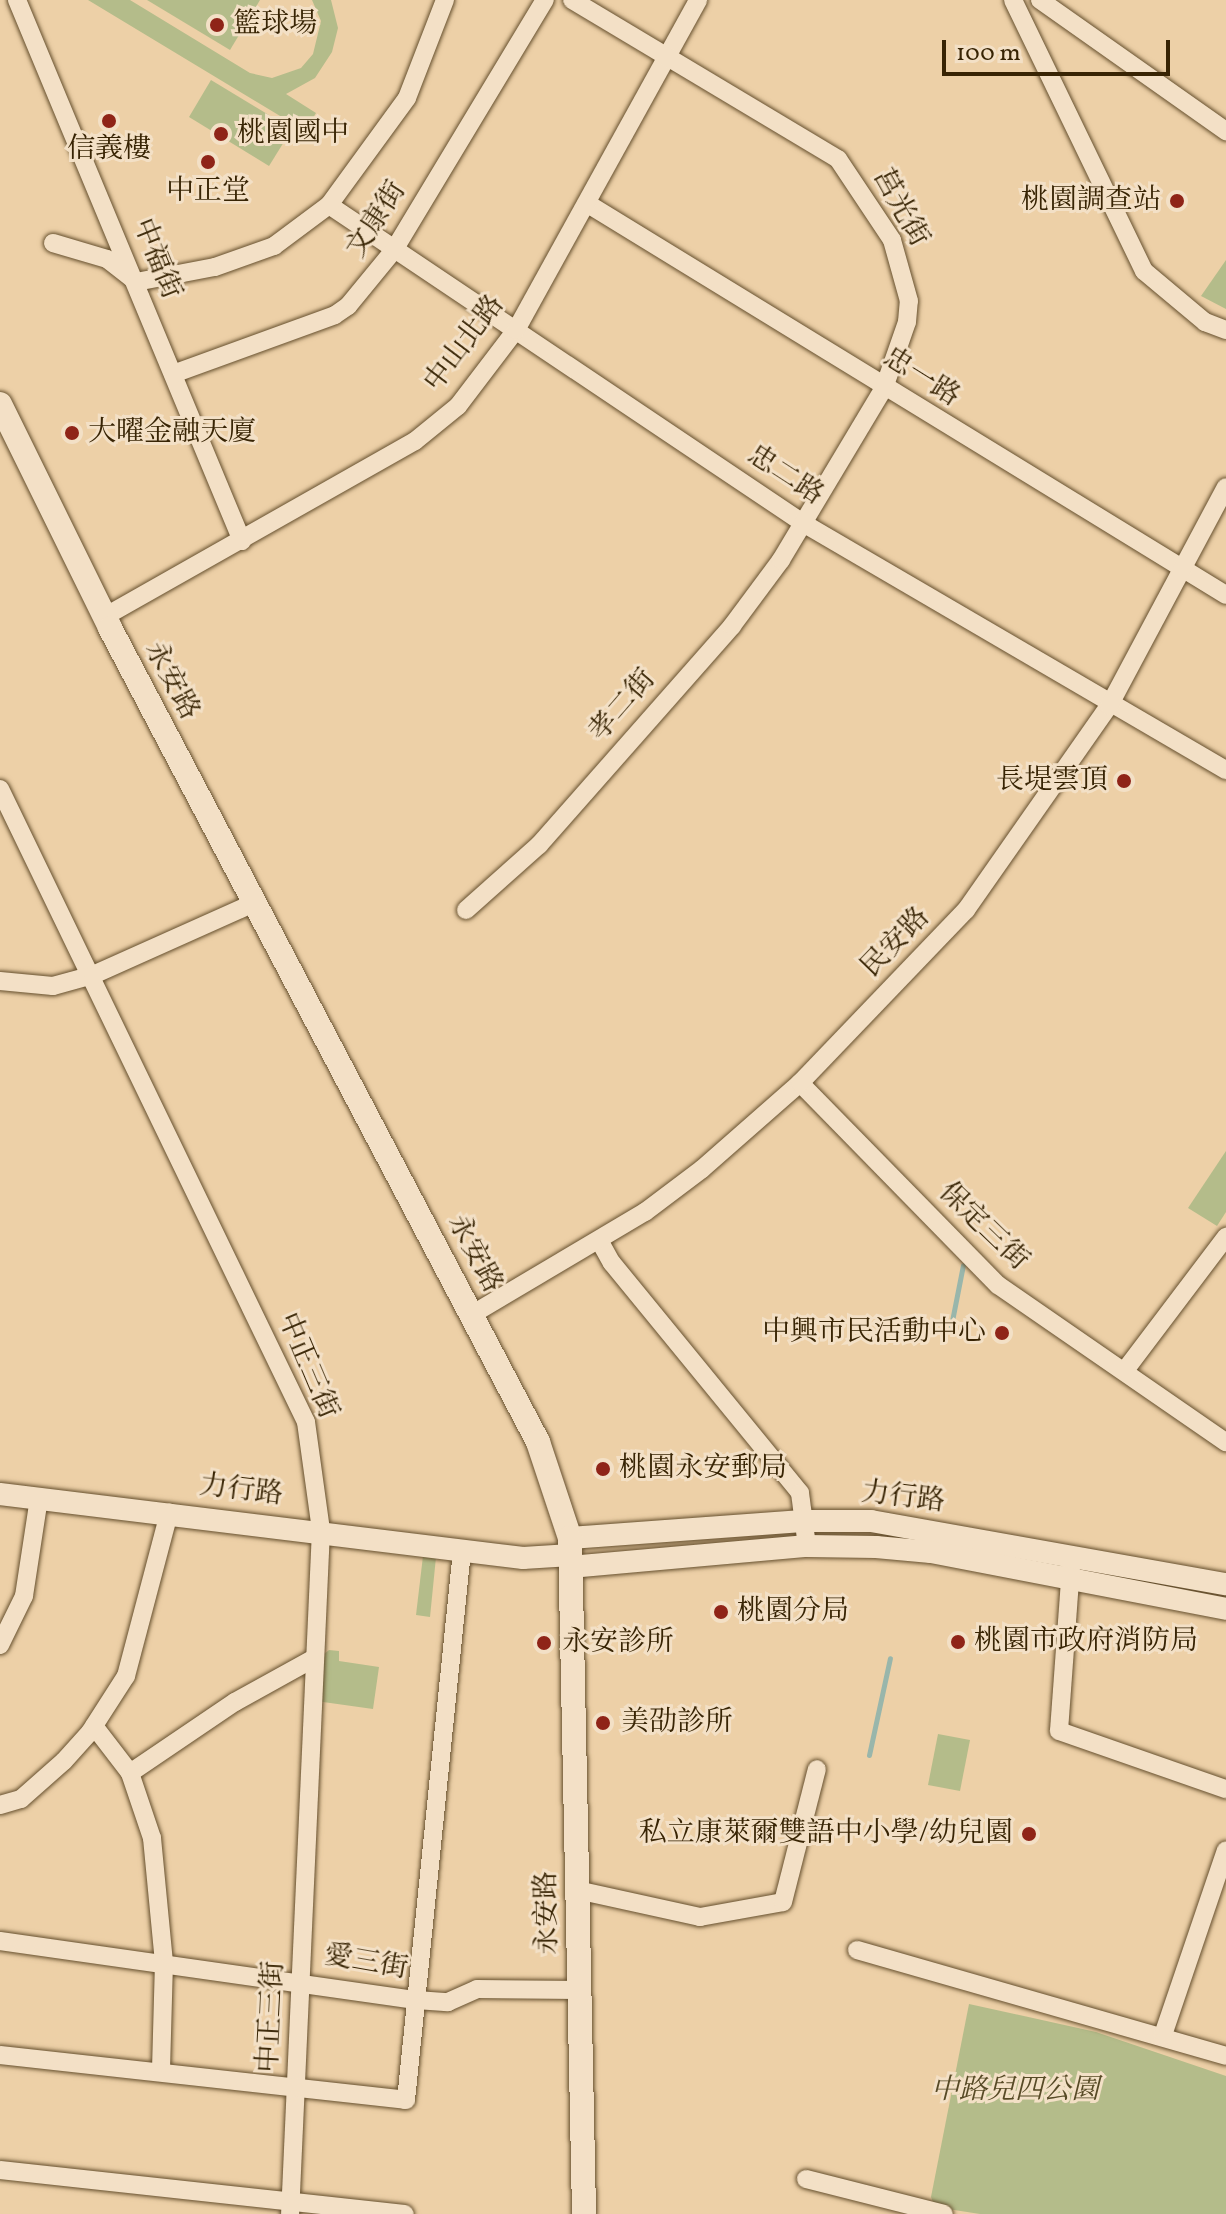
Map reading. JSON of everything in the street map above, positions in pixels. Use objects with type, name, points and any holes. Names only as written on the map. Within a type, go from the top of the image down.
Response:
[{"type":"main road","name":"永安路","points":[[0,404],[104,617],[538,1442],[570,1553],[584,2214]]},
{"type":"street","name":"中福街","points":[[17,0],[242,541]]},
{"type":"street","points":[[53,243],[107,259],[136,282],[215,267],[274,246],[329,205],[407,98],[445,0]]},
{"type":"street","name":"文康街","points":[[173,374],[335,315],[367,287],[394,250],[545,0]]},
{"type":"street","name":"莒光街","points":[[572,0],[838,159],[871,202],[892,240],[909,301],[904,337],[884,388],[803,523]]},
{"type":"street","name":"中山北路","points":[[104,617],[415,441],[458,406],[516,330],[668,60],[698,0]]},
{"type":"street","points":[[1013,0],[1144,271],[1205,322],[1226,330]]},
{"type":"street","points":[[1040,0],[1226,131]]},
{"type":"street","name":"忠一路","points":[[588,204],[1182,571],[1226,595]]},
{"type":"street","name":"忠二路","points":[[329,205],[803,523],[1109,706],[1226,770]]},
{"type":"street","name":"民安路","points":[[473,1314],[599,1240],[702,1169],[800,1083],[966,910],[1109,706],[1226,487]]},
{"type":"street","name":"孝二街","points":[[466,910],[539,845],[732,626],[803,523]]},
{"type":"street","name":"中正三街","points":[[0,789],[93,975],[306,1422],[321,1530],[290,2208]]},
{"type":"street","points":[[0,981],[53,986],[93,975],[254,903]]},
{"type":"street","name":"保定三街","points":[[800,1083],[998,1285],[1126,1369],[1226,1442]]},
{"type":"street","points":[[1126,1369],[1226,1237]]},
{"type":"street","points":[[599,1240],[612,1263],[800,1493],[807,1546]]},
{"type":"street","name":"力行路","points":[[0,1494],[321,1530],[523,1558],[802,1521],[871,1521],[1226,1584]]},
{"type":"street","points":[[0,1645],[24,1596],[39,1498]]},
{"type":"street","points":[[0,1805],[21,1799],[94,1726],[126,1676],[169,1513]]},
{"type":"street","name":"力行路","points":[[570,1553],[807,1546],[931,1552],[1226,1609]]},
{"type":"street","points":[[0,2055],[406,2100],[462,1551]]},
{"type":"street","points":[[1072,1556],[1059,1731],[1226,1789]]},
{"type":"street","points":[[130,1773],[235,1702],[313,1659]]},
{"type":"street","points":[[94,1726],[130,1773],[152,1838],[164,1962],[161,2071]]},
{"type":"street","points":[[577,1890],[700,1917],[783,1902],[817,1769]]},
{"type":"street","points":[[1163,2035],[1226,1850]]},
{"type":"street","name":"愛三街","points":[[0,1941],[302,1981],[416,2000],[448,2002],[477,1989],[579,1990]]},
{"type":"street","points":[[857,1950],[1163,2035],[1226,2056]]},
{"type":"street","points":[[0,2170],[290,2208],[405,2214]]},
{"type":"street","points":[[806,2179],[944,2214]]},
{"type":"green space","points":[[88,0],[130,0],[250,73],[272,78],[301,68],[313,54],[321,21],[312,0],[331,0],[338,28],[332,52],[315,78],[286,94],[316,113],[305,131]]},
{"type":"green space","name":"籃球場","points":[[147,0],[260,0],[230,50]]},
{"type":"green space","points":[[211,80],[292,129],[269,166],[189,117]]},
{"type":"green space","points":[[1226,260],[1226,309],[1201,296]]},
{"type":"green space","points":[[1226,1151],[1226,1212],[1217,1226],[1188,1208]]},
{"type":"green space","points":[[423,1556],[436,1557],[430,1617],[416,1615]]},
{"type":"green space","points":[[329,1650],[339,1651],[339,1661],[379,1667],[373,1709],[316,1701],[318,1659]]},
{"type":"green space","points":[[938,1734],[970,1740],[960,1791],[928,1785]]},
{"type":"green space","name":"中路兒四公園","points":[[969,2004],[1096,2032],[1226,2076],[1226,2214],[980,2214],[935,2207],[931,2197]]},
{"type":"waterway","points":[[951,1326],[963,1265]]},
{"type":"waterway","points":[[869,1755],[890,1658]]},
{"type":"place","name":"籃球場","points":[[217,25]]},
{"type":"place","name":"信義樓","points":[[109,121]]},
{"type":"place","name":"桃園國中","points":[[221,134]]},
{"type":"place","name":"中正堂","points":[[208,162]]},
{"type":"place","name":"桃園調查站","points":[[1177,201]]},
{"type":"place","name":"大曜金融天廈","points":[[72,433]]},
{"type":"place","name":"長堤雲頂","points":[[1124,781]]},
{"type":"place","name":"中興市民活動中心","points":[[1002,1333]]},
{"type":"place","name":"桃園永安郵局","points":[[603,1469]]},
{"type":"place","name":"桃園分局","points":[[721,1612]]},
{"type":"place","name":"桃園市政府消防局","points":[[958,1642]]},
{"type":"place","name":"永安診所","points":[[544,1643]]},
{"type":"place","name":"美劭診所","points":[[603,1723]]},
{"type":"place","name":"私立康萊爾雙語中小學/幼兒園","points":[[1029,1834]]}]
